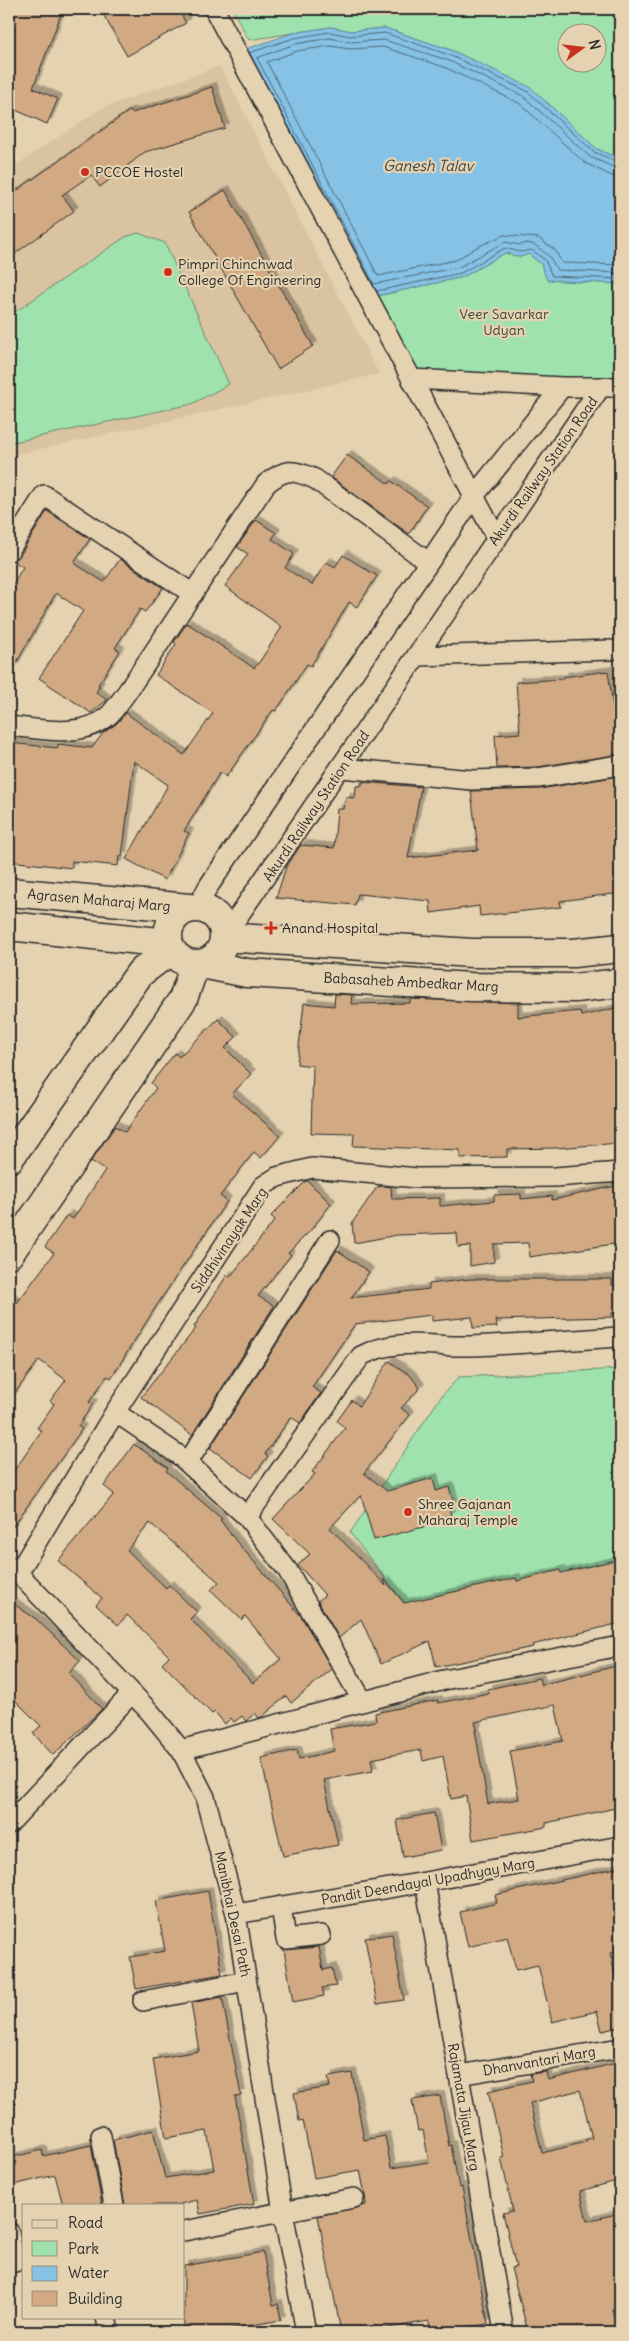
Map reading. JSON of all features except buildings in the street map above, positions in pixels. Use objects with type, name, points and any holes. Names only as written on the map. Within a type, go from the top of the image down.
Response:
[{"type":"main road","name":"Agrasen Maharaj Marg","points":[[9,892],[193,908]]},
{"type":"main road","points":[[193,908],[211,912],[217,917],[221,923],[224,938],[220,952],[209,962],[198,965],[181,961],[169,946],[169,928],[172,921],[176,915],[193,908]]},
{"type":"main road","points":[[9,926],[169,946]]},
{"type":"main road","points":[[224,938],[472,953],[574,954],[620,948]]},
{"type":"main road","points":[[9,1159],[140,973],[169,946]]},
{"type":"main road","points":[[9,1254],[183,999],[198,965]]},
{"type":"main road","name":"Babasaheb Ambedkar Marg","points":[[198,965],[247,973],[471,987],[575,988],[620,982]]},
{"type":"street","points":[[214,9],[497,538]]},
{"type":"street","name":"Akurdi Railway Station Road","points":[[412,380],[600,388]]},
{"type":"street","points":[[193,908],[474,496],[562,387]]},
{"type":"street","points":[[600,388],[620,387]]},
{"type":"street","name":"Akurdi Railway Station Road","points":[[224,938],[600,388]]},
{"type":"street","points":[[9,726],[59,731],[90,726],[107,717],[127,692],[266,484],[279,473],[298,472],[315,479],[428,562]]},
{"type":"street","points":[[9,551],[44,495],[193,594]]},
{"type":"street","points":[[418,656],[611,650]]},
{"type":"street","points":[[341,768],[472,780],[538,778],[620,765]]},
{"type":"street","name":"Siddhivinayak Marg","points":[[13,1569],[263,1186],[277,1177],[312,1168],[417,1178],[555,1177],[620,1172]]},
{"type":"street","points":[[188,1462],[330,1240]]},
{"type":"street","points":[[247,1517],[361,1356],[374,1349],[391,1344],[469,1346],[620,1338]]},
{"type":"street","points":[[115,1412],[147,1432],[188,1462],[247,1517],[288,1571],[362,1700]]},
{"type":"street","name":"Manibhai Desai Path","points":[[13,1569],[132,1693],[182,1750],[205,1797],[236,1914],[283,2212],[306,2332]]},
{"type":"street","points":[[182,1750],[362,1700],[444,1680],[620,1646]]},
{"type":"street","points":[[9,1824],[132,1693]]},
{"type":"street","name":"Pandit Deendayal Upadhyay Marg","points":[[236,1914],[620,1846]]},
{"type":"street","name":"Rajamata Jijau Marg","points":[[425,1882],[504,2332]]},
{"type":"street","points":[[281,1906],[286,1939],[321,1935]]},
{"type":"street","points":[[143,2001],[246,1981]]},
{"type":"street","name":"Dhanvantari Marg","points":[[459,2075],[620,2048]]},
{"type":"street","points":[[101,2136],[114,2204]]},
{"type":"street","points":[[185,2231],[354,2198]]},
{"type":"street","points":[[9,2232],[16,2262]]},
{"type":"street","points":[[106,2318],[109,2332]]},
{"type":"shaded area","name":"Pimpri Chinchwad College Of Engineering","points":[[220,66],[379,374],[9,456],[9,170],[102,108]]},
{"type":"green space","points":[[232,9],[620,9],[620,159],[597,149],[567,123],[548,103],[451,50],[385,28],[351,31],[331,27],[249,40]]},
{"type":"green space","points":[[138,233],[165,243],[229,384],[192,404],[9,443],[9,316],[125,237]]},
{"type":"green space","name":"Veer Savarkar Udyan","points":[[505,253],[520,257],[529,254],[541,264],[547,280],[620,284],[620,384],[411,378],[368,298],[463,277]]},
{"type":"green space","points":[[620,1369],[620,1574],[413,1614],[350,1533],[440,1398],[459,1377]]},
{"type":"water","name":"Ganesh Talav","points":[[331,27],[351,31],[385,28],[451,50],[530,87],[597,149],[620,159],[620,284],[547,280],[541,264],[529,254],[520,257],[505,253],[463,277],[368,298],[237,52],[293,33]]},
{"type":"place","name":"PCCOE Hostel","points":[[85,172]]},
{"type":"place","name":"Pimpri Chinchwad College Of Engineering","points":[[168,272]]},
{"type":"place","name":"Anand Hospital","points":[[271,928]]},
{"type":"place","name":"Shree Gajanan Maharaj Temple","points":[[408,1512]]}]
